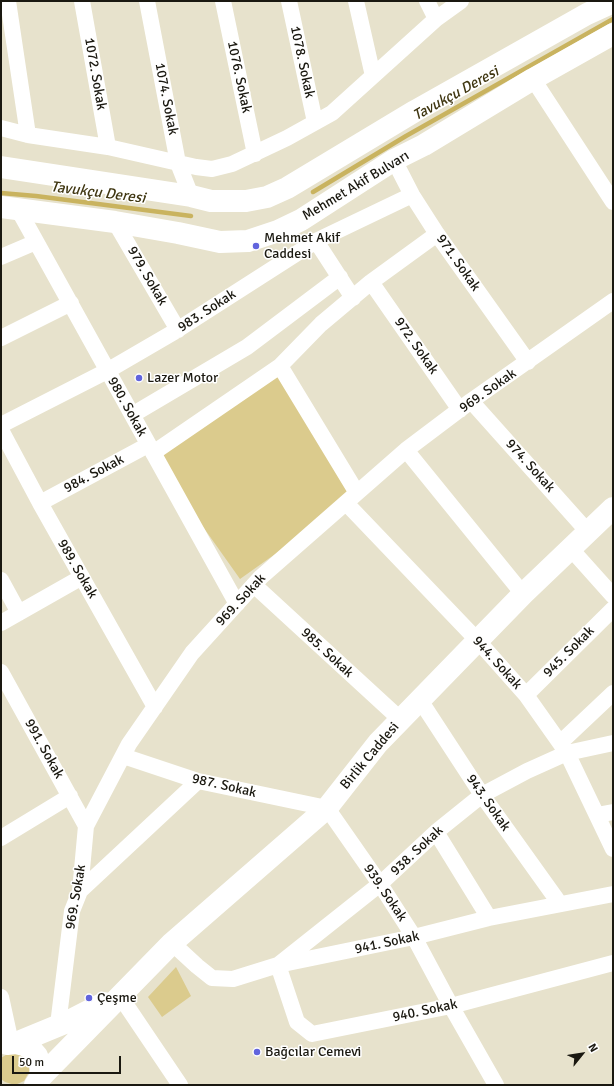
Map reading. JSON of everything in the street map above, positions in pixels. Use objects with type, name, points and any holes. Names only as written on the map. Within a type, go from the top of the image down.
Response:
[{"type":"main road","points":[[1,167],[191,196],[211,201],[246,201],[267,197],[287,188],[415,111],[580,18],[613,2]]},
{"type":"main road","name":"Mehmet Akif Bulvarı","points":[[10,208],[116,222],[220,242],[248,241],[278,231],[301,220],[394,160],[424,145],[533,79],[613,34]]},
{"type":"main road","name":"Birlik Caddesi","points":[[37,1082],[172,944],[327,808],[378,743],[523,594],[613,508]]},
{"type":"main road","name":"Birlik Caddesi","points":[[9,1044],[67,1022],[120,996]]},
{"type":"main road","points":[[9,1044],[24,1045],[32,1049],[37,1056],[41,1067],[37,1082]]},
{"type":"street","points":[[8,1],[28,135]]},
{"type":"street","name":"1072. Sokak","points":[[82,1],[108,147]]},
{"type":"street","name":"1074. Sokak","points":[[146,1],[178,163],[191,196]]},
{"type":"street","name":"1076. Sokak","points":[[222,1],[254,154]]},
{"type":"street","name":"1078. Sokak","points":[[289,1],[315,122]]},
{"type":"street","points":[[356,1],[373,76]]},
{"type":"street","points":[[427,1],[436,19]]},
{"type":"street","points":[[1,128],[28,135],[108,147],[212,169],[232,164],[287,138],[332,113],[436,19],[461,1]]},
{"type":"street","points":[[533,79],[613,202]]},
{"type":"street","name":"971. Sokak","points":[[394,160],[412,194],[438,234],[528,362]]},
{"type":"street","name":"983. Sokak","points":[[1,425],[107,371],[178,330],[316,241],[412,194]]},
{"type":"street","name":"980. Sokak","points":[[10,208],[36,242],[71,303],[107,371],[237,604]]},
{"type":"street","name":"979. Sokak","points":[[116,222],[178,330]]},
{"type":"street","name":"984. Sokak","points":[[40,503],[151,449],[280,366],[321,324],[371,282],[438,234]]},
{"type":"street","points":[[316,241],[353,298]]},
{"type":"street","points":[[1,257],[36,242]]},
{"type":"street","points":[[132,415],[247,347],[340,277]]},
{"type":"street","name":"972. Sokak","points":[[371,282],[465,406]]},
{"type":"street","name":"969. Sokak","points":[[58,1025],[72,911],[80,891],[86,826],[129,744],[192,653],[261,577],[406,450],[465,406],[613,302]]},
{"type":"street","points":[[1,338],[71,303]]},
{"type":"street","name":"944. Sokak","points":[[280,366],[352,498],[526,695],[563,748],[613,849]]},
{"type":"street","name":"974. Sokak","points":[[465,406],[588,532]]},
{"type":"street","name":"989. Sokak","points":[[1,430],[40,503],[155,707]]},
{"type":"street","points":[[406,450],[523,594]]},
{"type":"street","points":[[571,549],[613,596]]},
{"type":"street","points":[[1,623],[82,577]]},
{"type":"street","points":[[1,580],[19,613]]},
{"type":"street","name":"985. Sokak","points":[[254,585],[401,720]]},
{"type":"street","name":"945. Sokak","points":[[526,695],[613,609]]},
{"type":"street","name":"991. Sokak","points":[[1,672],[86,826]]},
{"type":"street","points":[[563,748],[613,693]]},
{"type":"street","name":"943. Sokak","points":[[420,700],[482,795],[560,904]]},
{"type":"street","points":[[563,748],[613,742]]},
{"type":"street","name":"938. Sokak","points":[[278,966],[380,884],[436,832],[482,795],[527,771],[563,748]]},
{"type":"street","name":"987. Sokak","points":[[123,756],[198,782],[327,808]]},
{"type":"street","points":[[80,891],[198,782]]},
{"type":"street","points":[[1,838],[70,796]]},
{"type":"street","name":"939. Sokak","points":[[327,808],[380,884],[414,937],[496,1085]]},
{"type":"street","points":[[596,815],[613,812]]},
{"type":"street","points":[[436,832],[490,918]]},
{"type":"street","name":"941. Sokak","points":[[172,944],[212,978],[233,979],[278,966],[414,937],[490,918],[613,894]]},
{"type":"street","name":"940. Sokak","points":[[278,966],[297,1022],[312,1034],[451,1006],[613,962]]},
{"type":"street","points":[[120,996],[180,1085]]},
{"type":"street","points":[[1,997],[9,1044]]},
{"type":"shaded area","points":[[274,364],[364,491],[240,579],[150,452]]},
{"type":"shaded area","points":[[176,967],[191,996],[162,1017],[148,997]]},
{"type":"shaded area","points":[[15,1052],[25,1057],[29,1067],[29,1072],[24,1081],[15,1085],[1,1079],[1,1058],[9,1053]]},
{"type":"waterway","name":"Tavukçu Deresi","points":[[313,192],[406,136],[613,19]]},
{"type":"waterway","name":"Tavukçu Deresi","points":[[1,193],[36,196],[191,216]]},
{"type":"place","name":"Mehmet Akif Caddesi","points":[[256,246]]},
{"type":"place","name":"Lazer Motor","points":[[139,378]]},
{"type":"place","name":"Çeşme","points":[[89,998]]},
{"type":"place","name":"Bağcılar Cemevi","points":[[257,1052]]}]
